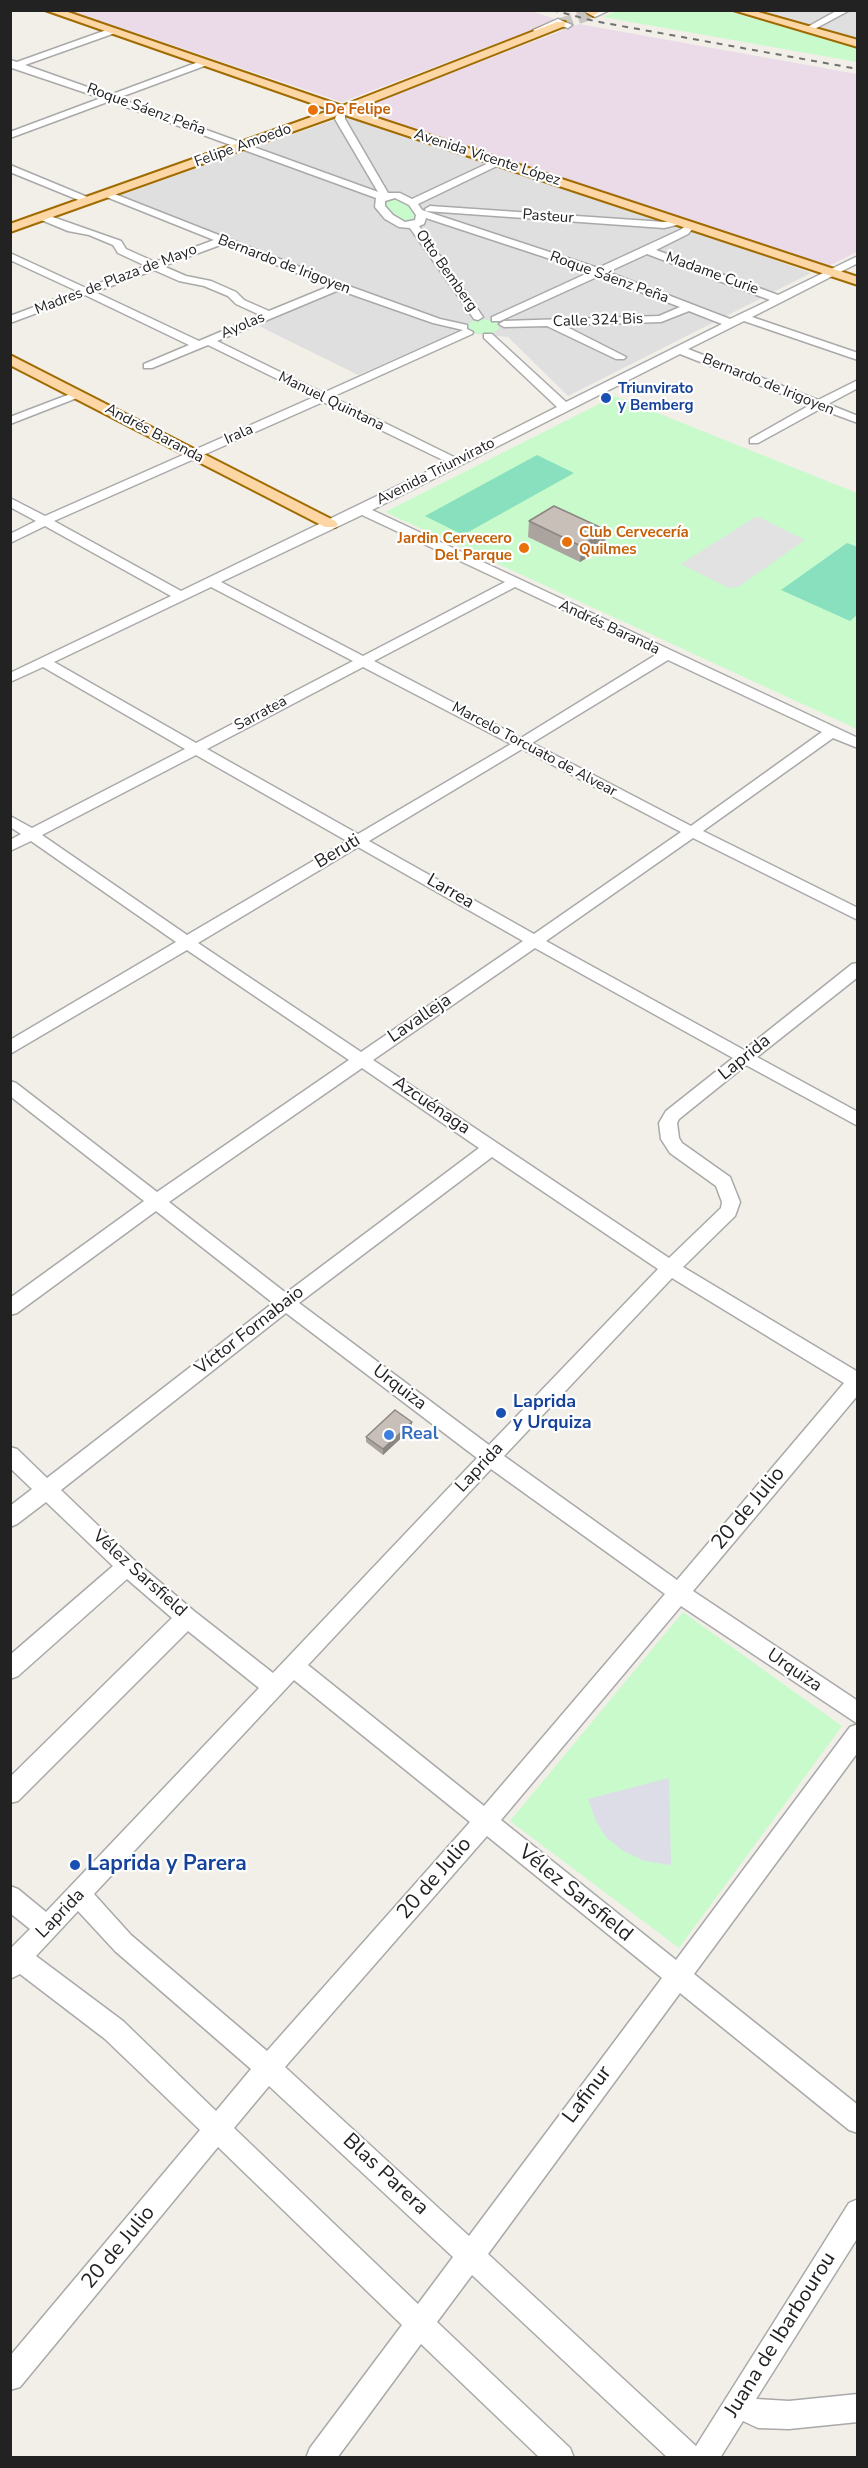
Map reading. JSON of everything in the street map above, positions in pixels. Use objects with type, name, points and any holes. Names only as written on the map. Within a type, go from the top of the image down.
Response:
[{"type":"main road","name":"Avenida Vicente López","points":[[50,10],[342,110],[858,281]]},
{"type":"main road","points":[[738,10],[858,44]]},
{"type":"main road","name":"Felipe Amoedo","points":[[10,228],[342,110],[561,24]]},
{"type":"main road","name":"Andrés Baranda","points":[[10,359],[330,524]]},
{"type":"street","points":[[592,11],[595,14],[606,10]]},
{"type":"street","points":[[806,30],[846,10]]},
{"type":"street","name":"Felipe Amoedo","points":[[558,22],[568,25],[522,43],[508,45],[514,40],[558,22]]},
{"type":"street","points":[[13,65],[112,31]]},
{"type":"street","points":[[10,135],[204,63]]},
{"type":"street","name":"Roque Sáenz Peña","points":[[13,65],[384,196],[401,196],[416,208],[599,272],[730,323]]},
{"type":"street","points":[[342,110],[340,119],[384,196],[380,200],[380,207],[396,223],[413,225],[422,219],[416,208],[498,162]]},
{"type":"street","points":[[10,168],[89,201]]},
{"type":"street","name":"Bernardo de Irigoyen","points":[[107,194],[339,286],[437,321],[488,336]]},
{"type":"street","name":"Pasteur","points":[[416,208],[664,225],[685,224]]},
{"type":"street","points":[[43,217],[72,230],[92,233],[117,243],[122,251],[188,280],[207,283],[232,294],[240,302],[268,315]]},
{"type":"street","points":[[564,407],[488,336],[502,330],[500,322],[684,232],[685,224]]},
{"type":"street","name":"Otto Bemberg","points":[[413,225],[478,317]]},
{"type":"street","name":"Madres de Plaza de Mayo","points":[[10,320],[221,241]]},
{"type":"street","name":"Madame Curie","points":[[647,250],[778,298]]},
{"type":"street","name":"Manuel Quintana","points":[[10,256],[203,343],[455,462]]},
{"type":"street","name":"Avenida Triunvirato","points":[[10,678],[362,510],[858,259]]},
{"type":"street","name":"Ayolas","points":[[148,366],[339,286]]},
{"type":"street","name":"Calle 324 Bis","points":[[478,317],[500,322],[550,323],[661,319],[689,307]]},
{"type":"street","name":"Irala","points":[[10,539],[73,507],[321,398],[466,330],[467,321],[478,317]]},
{"type":"street","points":[[742,317],[858,357]]},
{"type":"street","points":[[550,323],[555,328],[620,357]]},
{"type":"street","name":"Bernardo de Irigoyen","points":[[678,349],[858,420]]},
{"type":"street","points":[[754,441],[858,383]]},
{"type":"street","points":[[10,421],[78,394]]},
{"type":"street","points":[[10,502],[180,596]]},
{"type":"street","name":"Andrés Baranda","points":[[362,510],[858,744]]},
{"type":"street","name":"Marcelo Torcuato de Alvear","points":[[211,582],[521,744],[858,915]]},
{"type":"street","name":"Sarratea","points":[[10,846],[513,583]]},
{"type":"street","name":"Beruti","points":[[10,1048],[521,744],[666,655]]},
{"type":"street","name":"Larrea","points":[[44,662],[534,941],[858,1120]]},
{"type":"street","name":"Lavalleja","points":[[10,1308],[156,1202],[692,832],[832,732]]},
{"type":"street","name":"Azcuénaga","points":[[10,820],[186,942],[670,1268],[857,1381]]},
{"type":"street","name":"Laprida","points":[[15,1962],[490,1457],[670,1268],[729,1211],[731,1202],[724,1182],[676,1148],[670,1138],[668,1124],[672,1115],[858,968]]},
{"type":"street","name":"Urquiza","points":[[10,1087],[286,1303],[490,1457],[679,1593],[858,1714]]},
{"type":"street","name":"Víctor Fornabaio","points":[[10,1518],[286,1303],[492,1148]]},
{"type":"street","name":"20 de Julio","points":[[10,2377],[268,2068],[485,1822],[857,1381]]},
{"type":"street","name":"Vélez Sarsfield","points":[[10,1455],[127,1566],[187,1618],[274,1687]]},
{"type":"street","points":[[10,1669],[127,1566]]},
{"type":"street","points":[[10,1792],[187,1618]]},
{"type":"street","name":"Vélez Sarsfield","points":[[293,1666],[858,2121]]},
{"type":"street","name":"Lafinur","points":[[320,2457],[858,1734]]},
{"type":"street","name":"Blas Parera","points":[[79,1895],[123,1943],[268,2068],[690,2457]]},
{"type":"street","points":[[10,1897],[46,1928]]},
{"type":"street","points":[[15,1962],[114,2030],[560,2457]]},
{"type":"street","name":"Juana de Ibarbourou","points":[[704,2457],[858,2212]]},
{"type":"street","points":[[737,2405],[758,2414],[789,2415],[858,2408]]},
{"type":"shaded area","points":[[528,10],[558,20],[342,102],[71,11]]},
{"type":"shaded area","points":[[746,11],[857,11],[857,42]]},
{"type":"shaded area","points":[[579,24],[857,74],[857,252],[825,268],[359,112],[360,108]]},
{"type":"shaded area","points":[[348,115],[697,232],[811,273],[568,396],[508,337],[456,332],[358,375],[257,325],[346,286],[121,195]]},
{"type":"shaded area","points":[[757,516],[805,540],[738,587],[729,588],[681,564]]},
{"type":"shaded area","points":[[669,1778],[671,1865],[645,1861],[623,1851],[606,1837],[596,1821],[588,1799]]},
{"type":"green space","points":[[618,10],[726,11],[857,47],[857,62],[603,17]]},
{"type":"green space","points":[[387,197],[401,198],[409,203],[419,218],[412,224],[399,222],[384,206],[383,200]]},
{"type":"green space","points":[[483,319],[497,322],[499,329],[493,333],[482,334],[471,332],[466,327],[473,320]]},
{"type":"green space","points":[[615,396],[857,493],[857,729],[385,512]]},
{"type":"green space","points":[[537,455],[574,473],[463,535],[425,516]]},
{"type":"green space","points":[[847,543],[858,547],[857,615],[850,621],[781,590]]},
{"type":"green space","points":[[683,1612],[842,1726],[679,1948],[510,1821]]},
{"type":"building","points":[[554,506],[606,530],[581,546],[529,521]]},
{"type":"building","name":"Real","points":[[395,1410],[412,1422],[383,1449],[366,1437]]},
{"type":"tunnel","points":[[561,24],[593,13]]},
{"type":"railway","points":[[552,10],[594,21],[858,69]]},
{"type":"place","name":"De Felipe","points":[[313,110]]},
{"type":"place","name":"Triunvirato y Bemberg","points":[[606,398]]},
{"type":"place","name":"Club Cervecería Quilmes","points":[[567,542]]},
{"type":"place","name":"Jardin Cervecero Del Parque","points":[[524,548]]},
{"type":"place","name":"Laprida y Urquiza","points":[[501,1413]]},
{"type":"place","name":"Real","points":[[389,1435]]},
{"type":"place","name":"Laprida y Parera","points":[[75,1865]]}]
